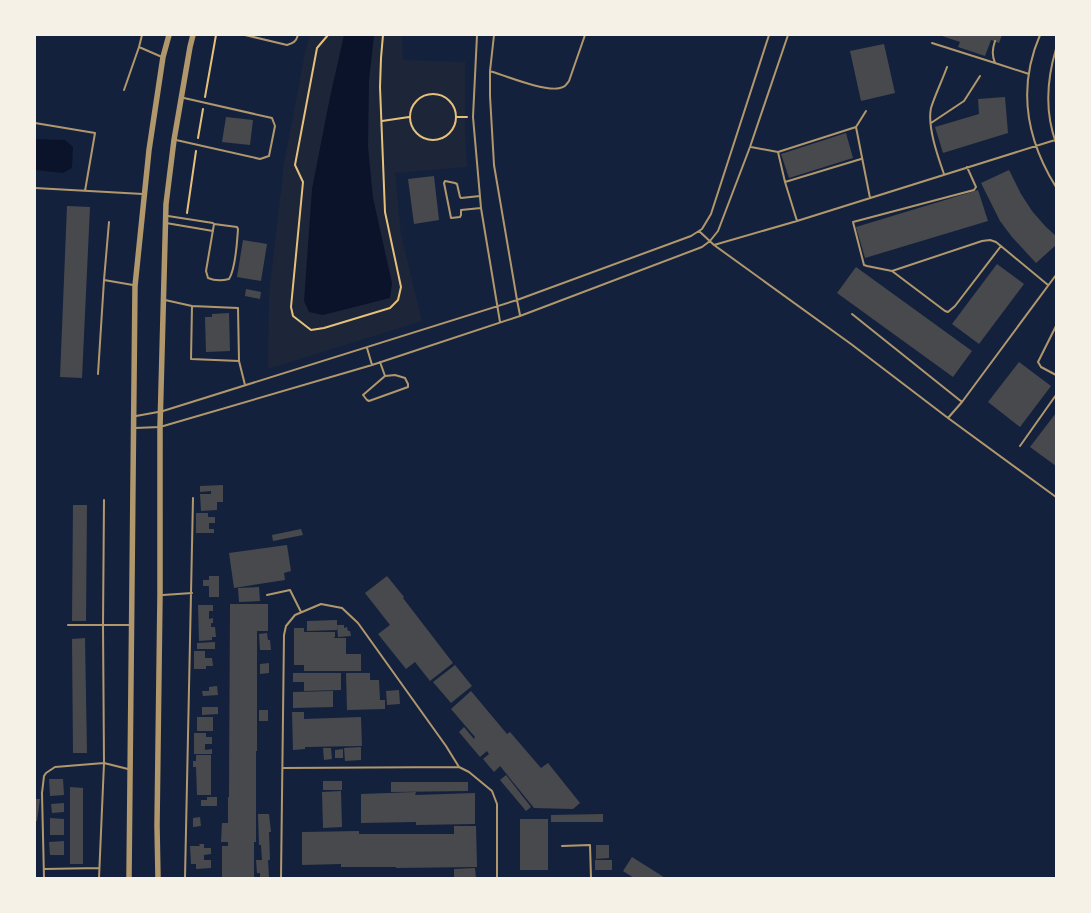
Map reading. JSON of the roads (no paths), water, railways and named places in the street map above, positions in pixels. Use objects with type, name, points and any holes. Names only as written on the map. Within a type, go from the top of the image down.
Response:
[{"type":"street","points":[[129,878],[135,286],[148,150],[169,35]]},
{"type":"street","points":[[158,878],[157,757],[160,595],[160,412],[165,223],[174,140],[193,35]]},
{"type":"lane","points":[[124,90],[142,35]]},
{"type":"lane","points":[[245,35],[286,45],[293,43],[298,35]]},
{"type":"lane","points":[[477,35],[473,117],[481,208],[500,322]]},
{"type":"lane","points":[[494,35],[490,71],[494,165],[520,316]]},
{"type":"lane","points":[[490,71],[541,87],[559,88],[566,85],[569,81],[585,35]]},
{"type":"lane","points":[[134,416],[160,412],[517,300],[691,236],[702,229],[711,214],[769,35]]},
{"type":"lane","points":[[133,428],[160,427],[372,365],[520,316],[702,247],[718,231],[750,147],[788,35]]},
{"type":"lane","points":[[1040,35],[1029,74],[1027,98],[1035,146],[1045,169],[1056,187]]},
{"type":"lane","points":[[995,64],[992,50],[996,41]]},
{"type":"lane","points":[[932,43],[1029,74]]},
{"type":"lane","points":[[139,47],[164,57]]},
{"type":"lane","points":[[714,245],[797,221],[1035,146],[1055,142],[1049,116],[1048,90],[1051,65],[1056,49]]},
{"type":"lane","points":[[944,174],[935,150],[930,122],[931,110],[947,67]]},
{"type":"lane","points":[[930,122],[964,100],[980,76]]},
{"type":"lane","points":[[174,140],[260,159],[269,156],[275,126],[272,118],[182,98]]},
{"type":"lane","points":[[750,147],[778,152],[856,127],[866,111]]},
{"type":"lane","points":[[35,122],[95,133],[85,191]]},
{"type":"lane","points":[[856,127],[870,198]]},
{"type":"lane","points":[[778,152],[797,221]]},
{"type":"lane","points":[[785,182],[862,159]]},
{"type":"lane","points":[[967,167],[976,187],[974,190],[853,222],[865,266],[892,271],[948,312],[1001,246]]},
{"type":"lane","points":[[480,196],[461,198],[457,184],[444,183],[451,218],[460,217],[460,210],[481,208]]},
{"type":"lane","points":[[35,188],[144,194]]},
{"type":"lane","points":[[166,216],[237,227],[231,274],[228,279],[221,281],[208,278],[206,271],[214,224]]},
{"type":"lane","points":[[98,374],[110,222]]},
{"type":"lane","points":[[165,223],[213,231]]},
{"type":"lane","points":[[698,231],[714,245],[851,344],[1056,497]]},
{"type":"lane","points":[[892,271],[990,240],[996,242],[1048,285]]},
{"type":"lane","points":[[948,418],[962,402],[1056,275]]},
{"type":"lane","points":[[104,280],[135,286]]},
{"type":"lane","points":[[163,300],[192,306],[238,308],[239,361],[245,385]]},
{"type":"lane","points":[[192,306],[191,359],[239,361]]},
{"type":"lane","points":[[852,314],[962,402]]},
{"type":"lane","points":[[1056,326],[1038,362],[1041,367],[1056,375]]},
{"type":"lane","points":[[367,347],[372,365]]},
{"type":"lane","points":[[380,362],[385,376]]},
{"type":"lane","points":[[395,375],[405,378],[408,387],[369,401],[367,400],[363,395],[385,376],[395,375]]},
{"type":"lane","points":[[1020,446],[1056,395]]},
{"type":"lane","points":[[185,878],[193,498]]},
{"type":"lane","points":[[99,878],[104,763],[104,500]]},
{"type":"lane","points":[[267,595],[290,590],[301,612]]},
{"type":"lane","points":[[160,595],[192,593]]},
{"type":"lane","points":[[281,878],[283,638],[288,623],[295,615],[323,604],[345,609],[358,623],[460,767],[469,772],[493,793],[497,804],[497,878]]},
{"type":"lane","points":[[68,625],[132,625]]},
{"type":"lane","points":[[44,878],[42,800],[45,774],[55,767],[104,763],[130,769]]},
{"type":"lane","points":[[283,768],[460,767]]},
{"type":"lane","points":[[562,846],[590,845],[591,878]]},
{"type":"lane","points":[[44,869],[100,868]]}]
